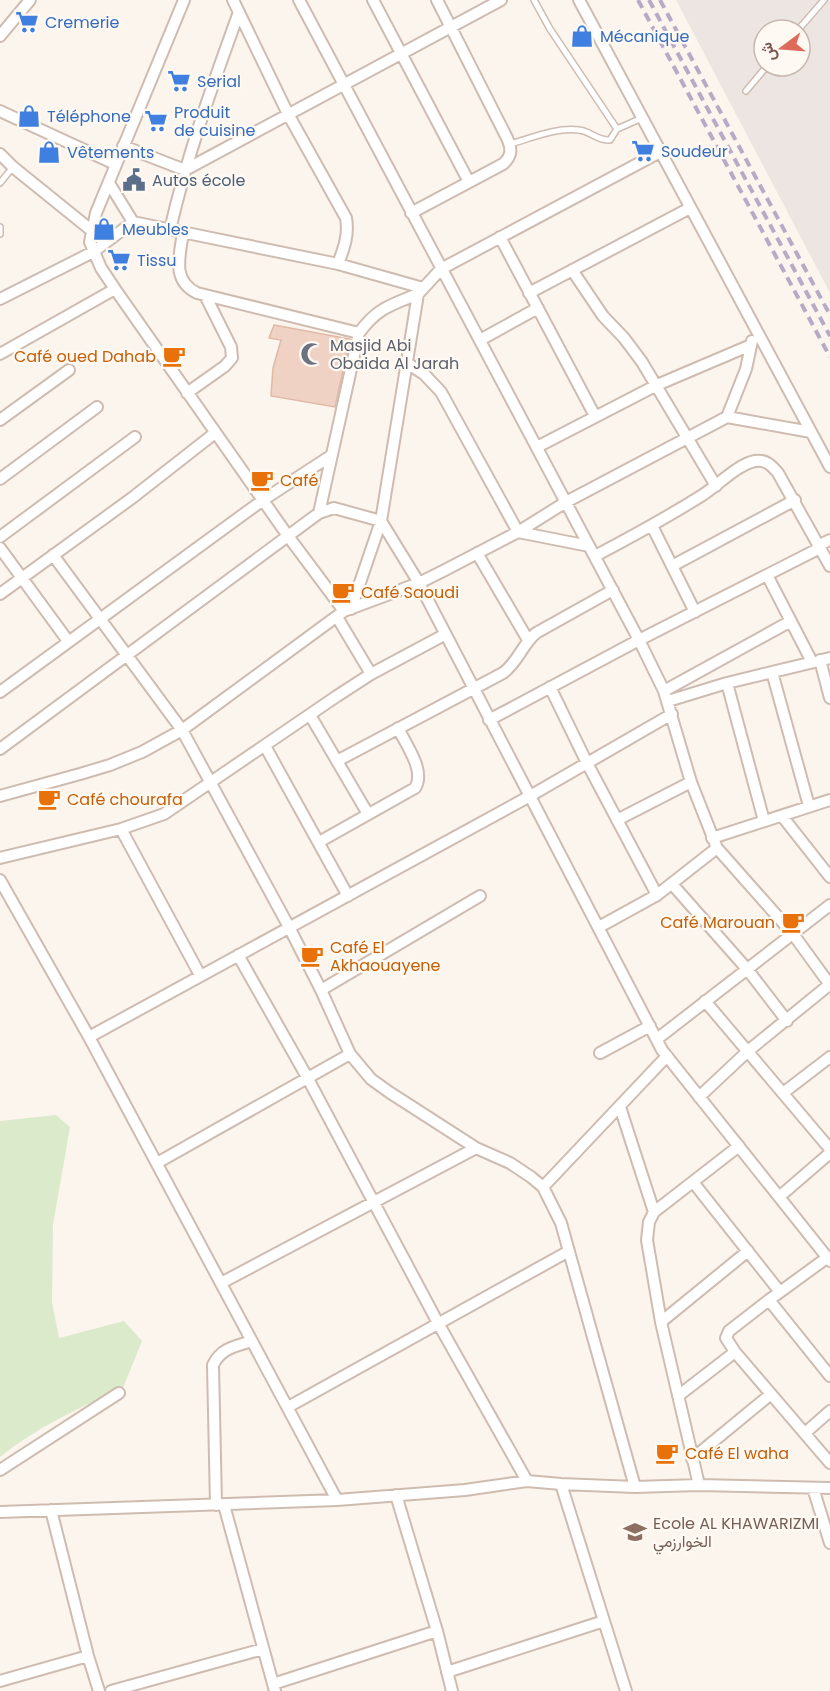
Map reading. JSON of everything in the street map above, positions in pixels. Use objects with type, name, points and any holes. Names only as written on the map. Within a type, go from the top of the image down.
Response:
[{"type":"street","points":[[0,36],[30,0]]},
{"type":"street","points":[[170,0],[182,4],[96,213],[90,242],[101,268],[115,289],[288,537],[344,612],[371,674]]},
{"type":"street","points":[[233,0],[288,114],[346,218],[348,230],[346,242],[338,264]]},
{"type":"street","points":[[299,0],[639,640],[666,696],[691,782],[714,843],[793,934],[830,985],[748,1051],[699,1097]]},
{"type":"street","points":[[373,0],[469,182]]},
{"type":"street","points":[[411,213],[507,160],[512,150],[437,0]]},
{"type":"street","points":[[123,146],[185,170],[501,0]]},
{"type":"street","points":[[579,0],[830,467]]},
{"type":"street","points":[[170,230],[185,170],[239,12]]},
{"type":"street","points":[[0,111],[116,164]]},
{"type":"street","points":[[319,513],[359,333],[370,318],[383,308],[420,291],[441,269],[660,152]]},
{"type":"street","points":[[0,154],[91,230]]},
{"type":"street","points":[[109,183],[133,222],[338,264],[420,291]]},
{"type":"street","points":[[529,293],[690,208]]},
{"type":"street","points":[[0,299],[93,252],[133,222]]},
{"type":"street","points":[[183,232],[179,274],[189,289],[359,333]]},
{"type":"street","points":[[500,237],[595,416]]},
{"type":"street","points":[[572,270],[603,316],[624,338],[657,385],[716,486]]},
{"type":"street","points":[[0,354],[115,289]]},
{"type":"street","points":[[344,612],[381,521],[420,291]]},
{"type":"street","points":[[188,393],[225,366],[233,354],[205,295]]},
{"type":"street","points":[[480,340],[538,308]]},
{"type":"street","points":[[727,417],[746,369],[754,326]]},
{"type":"street","points":[[537,447],[657,385],[751,345]]},
{"type":"street","points":[[407,363],[424,374],[441,392],[518,532],[592,551],[652,526],[716,486],[746,464],[756,460],[764,461],[778,473],[830,566]]},
{"type":"street","points":[[0,420],[69,370]]},
{"type":"street","points":[[0,479],[97,407]]},
{"type":"street","points":[[0,796],[110,765],[142,752],[182,730],[344,612],[419,583],[518,532],[566,502],[727,417],[812,432]]},
{"type":"street","points":[[0,594],[132,498],[215,433]]},
{"type":"street","points":[[0,537],[135,437]]},
{"type":"street","points":[[0,692],[263,500],[332,455]]},
{"type":"street","points":[[672,566],[795,500]]},
{"type":"street","points":[[0,749],[319,513],[334,508],[381,521],[419,583],[444,635],[667,1056],[829,1259],[769,1300],[729,1331],[726,1338],[735,1352],[830,1463]]},
{"type":"street","points":[[652,526],[695,612]]},
{"type":"street","points":[[489,720],[830,540]]},
{"type":"street","points":[[0,548],[68,641]]},
{"type":"street","points":[[477,553],[528,640]]},
{"type":"street","points":[[52,555],[182,730],[289,927],[350,1054],[371,1079],[476,1148],[510,1163],[543,1187],[561,1223],[635,1487]]},
{"type":"street","points":[[767,575],[791,621],[821,660],[830,698]]},
{"type":"street","points":[[337,761],[511,667],[528,640],[613,590]]},
{"type":"street","points":[[666,696],[791,621]]},
{"type":"street","points":[[0,858],[121,829],[164,814],[371,674],[444,635]]},
{"type":"street","points":[[666,696],[821,660]]},
{"type":"street","points":[[772,672],[809,806]]},
{"type":"street","points":[[728,683],[764,821]]},
{"type":"street","points":[[550,687],[587,763],[657,895]]},
{"type":"street","points":[[89,1036],[530,796],[672,714]]},
{"type":"street","points":[[310,715],[368,814]]},
{"type":"street","points":[[319,842],[408,792],[418,783],[418,772],[398,729]]},
{"type":"street","points":[[265,746],[348,896]]},
{"type":"street","points":[[617,820],[691,782]]},
{"type":"street","points":[[599,927],[657,895],[672,884],[714,843],[764,821],[830,800]]},
{"type":"street","points":[[782,816],[830,878]]},
{"type":"street","points":[[121,829],[200,975]]},
{"type":"street","points":[[0,880],[89,1036],[337,1500]]},
{"type":"street","points":[[672,884],[747,969],[787,1021]]},
{"type":"street","points":[[321,990],[480,896]]},
{"type":"street","points":[[657,1039],[830,905]]},
{"type":"street","points":[[238,956],[307,1077],[438,1323],[527,1481]]},
{"type":"street","points":[[705,1001],[830,1151],[779,1197]]},
{"type":"street","points":[[600,1053],[650,1026]]},
{"type":"street","points":[[157,1163],[350,1054]]},
{"type":"street","points":[[543,1187],[667,1056]]},
{"type":"street","points":[[783,1093],[830,1057]]},
{"type":"street","points":[[620,1107],[654,1212]]},
{"type":"street","points":[[699,1485],[661,1322],[647,1240],[649,1222],[654,1212],[739,1146]]},
{"type":"street","points":[[221,1283],[476,1148]]},
{"type":"street","points":[[693,1182],[780,1292]]},
{"type":"street","points":[[288,1407],[569,1251]]},
{"type":"street","points":[[661,1322],[748,1251]]},
{"type":"street","points":[[769,1300],[830,1376]]},
{"type":"street","points":[[252,1341],[226,1350],[217,1356],[213,1365],[220,1505],[274,1688],[437,1630]]},
{"type":"street","points":[[678,1396],[735,1352]]},
{"type":"street","points":[[0,1470],[119,1393]]},
{"type":"street","points":[[692,1459],[771,1394]]},
{"type":"street","points":[[805,1434],[830,1411]]},
{"type":"street","points":[[0,1512],[337,1500],[465,1490],[527,1481],[635,1487],[699,1485],[830,1488]]},
{"type":"street","points":[[561,1484],[626,1691]]},
{"type":"street","points":[[813,1488],[830,1543]]},
{"type":"street","points":[[396,1496],[437,1630],[452,1691]]},
{"type":"street","points":[[51,1510],[99,1691]]},
{"type":"street","points":[[447,1672],[604,1621]]},
{"type":"street","points":[[111,1691],[263,1649]]},
{"type":"street","points":[[0,1682],[88,1656]]},
{"type":"lane","points":[[534,0],[550,29],[617,129]]},
{"type":"lane","points":[[808,18],[824,0]]},
{"type":"lane","points":[[746,91],[757,78]]},
{"type":"lane","points":[[510,144],[546,133],[570,130],[581,130],[603,141],[610,140],[617,129],[642,118]]},
{"type":"lane","points":[[0,183],[13,166]]},
{"type":"lane","points":[[0,227],[0,234]]},
{"type":"shaded area","points":[[676,0],[830,0],[830,293]]},
{"type":"green space","points":[[56,1115],[70,1127],[53,1225],[52,1302],[59,1338],[124,1321],[142,1341],[123,1388],[44,1427],[0,1457],[0,1121]]},
{"type":"building","name":"Masjid Abi Obaida Al Jarah","points":[[274,325],[350,339],[335,407],[271,396],[273,368],[281,340],[269,338]]},
{"type":"railway","points":[[638,0],[830,357]]},
{"type":"railway","points":[[649,0],[830,336]]},
{"type":"railway","points":[[660,0],[830,315]]},
{"type":"place","name":"Cremerie","points":[[27,22]]},
{"type":"place","name":"Mécanique","points":[[582,36]]},
{"type":"place","name":"Serial","points":[[179,81]]},
{"type":"place","name":"Téléphone","points":[[29,116]]},
{"type":"place","name":"Produit de cuisine","points":[[156,121]]},
{"type":"place","name":"Soudeur","points":[[643,151]]},
{"type":"place","name":"Vêtements","points":[[49,152]]},
{"type":"place","name":"Autos école","points":[[134,180]]},
{"type":"place","name":"Meubles","points":[[104,229]]},
{"type":"place","name":"Tissu","points":[[119,260]]},
{"type":"place","name":"Masjid Abi Obaida Al Jarah","points":[[312,354]]},
{"type":"place","name":"Café oued Dahab","points":[[174,356]]},
{"type":"place","name":"Café","points":[[262,480]]},
{"type":"place","name":"Café Saoudi","points":[[343,592]]},
{"type":"place","name":"Café chourafa","points":[[49,799]]},
{"type":"place","name":"Café Marouan","points":[[793,922]]},
{"type":"place","name":"Café El Akhaouayene","points":[[312,956]]},
{"type":"place","name":"Café El waha","points":[[667,1453]]},
{"type":"place","name":"Ecole AL KHAWARIZMI الخوارزمي","points":[[635,1532]]}]
